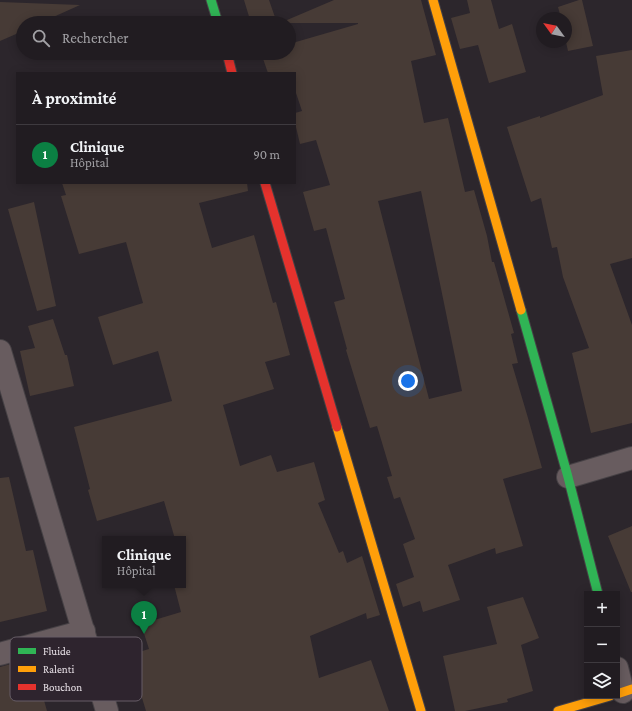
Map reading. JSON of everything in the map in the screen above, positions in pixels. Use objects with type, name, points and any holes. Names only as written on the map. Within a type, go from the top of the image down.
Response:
[{"type":"street","points":[[211,0],[216,16]]},
{"type":"street","points":[[433,0],[568,477],[597,591]]},
{"type":"street","points":[[228,60],[232,72]]},
{"type":"street","points":[[265,184],[421,711]]},
{"type":"street","points":[[0,351],[86,637]]},
{"type":"street","points":[[568,477],[632,458]]},
{"type":"street","points":[[62,637],[84,631]]},
{"type":"street","points":[[0,654],[10,651]]},
{"type":"street","points":[[558,711],[599,699]]},
{"type":"street","points":[[104,701],[107,711]]},
{"type":"building","points":[[244,0],[269,0],[275,16],[249,16]]},
{"type":"building","points":[[334,0],[421,0],[436,55],[411,61],[424,123],[448,118],[465,192],[474,190],[487,236],[492,262],[494,262],[514,333],[511,334],[518,363],[512,364],[542,468],[503,479],[523,546],[496,554],[495,548],[448,565],[460,600],[423,612],[420,601],[403,607],[396,584],[414,577],[403,544],[415,539],[400,497],[394,499],[387,477],[392,476],[377,426],[370,428],[346,350],[347,349],[334,302],[345,299],[326,228],[314,231],[303,192],[330,185],[316,140],[300,144],[296,127],[296,113],[302,111],[296,93],[296,72],[268,72],[263,60],[296,60],[296,42],[358,23],[296,23],[296,16]],"holes":[[[421,191],[462,391],[429,399],[378,201]]]},
{"type":"building","points":[[467,0],[491,0],[499,29],[512,24],[526,72],[489,83],[478,45],[460,49],[451,18],[470,13]]},
{"type":"building","points":[[582,0],[593,46],[568,51],[567,48],[572,48],[572,12],[559,12],[558,7]]},
{"type":"building","points":[[0,2],[80,5],[56,16],[16,16],[16,34],[0,41]]},
{"type":"building","points":[[632,50],[632,258],[610,264],[632,325],[632,423],[591,433],[572,353],[589,348],[563,277],[557,247],[552,248],[541,198],[531,202],[507,127],[540,116],[540,118],[603,95],[596,56]]},
{"type":"building","points":[[62,184],[247,184],[248,191],[199,203],[212,248],[254,235],[273,303],[276,302],[290,355],[265,362],[274,389],[223,405],[240,466],[271,455],[277,472],[314,462],[325,500],[318,503],[339,553],[343,551],[347,563],[362,556],[380,615],[367,619],[366,613],[310,636],[319,678],[371,660],[389,711],[146,711],[142,698],[142,651],[149,649],[141,624],[181,612],[175,588],[186,588],[186,536],[174,536],[164,501],[97,521],[88,490],[90,489],[74,427],[172,401],[158,351],[113,365],[98,317],[143,303],[126,242],[79,254],[61,196],[66,195]]},
{"type":"building","points":[[34,202],[56,306],[37,311],[8,209]]},
{"type":"building","points":[[53,319],[65,355],[67,355],[74,386],[30,396],[20,351],[35,348],[28,326]]},
{"type":"building","points":[[9,477],[26,551],[33,550],[47,611],[0,622],[0,478]]},
{"type":"building","points":[[632,526],[632,592],[631,592],[608,536]]},
{"type":"building","points":[[523,597],[539,638],[521,645],[533,691],[507,699],[508,702],[465,711],[455,711],[443,656],[497,644],[487,607]]},
{"type":"building","points":[[10,664],[10,701],[44,701],[47,711],[0,711],[0,667]]},
{"type":"traffic: fast","points":[[211,0],[216,16]]},
{"type":"traffic: fast","points":[[521,310],[568,477],[597,591]]},
{"type":"traffic: slow","points":[[433,0],[521,310]]},
{"type":"traffic: slow","points":[[337,427],[421,711]]},
{"type":"traffic: slow","points":[[620,693],[632,689]]},
{"type":"traffic: slow","points":[[558,711],[600,699]]},
{"type":"traffic: jam","points":[[229,60],[232,72]]},
{"type":"traffic: jam","points":[[265,184],[337,427]]},
{"type":"place","name":"Clinique","points":[[144,634]]}]
